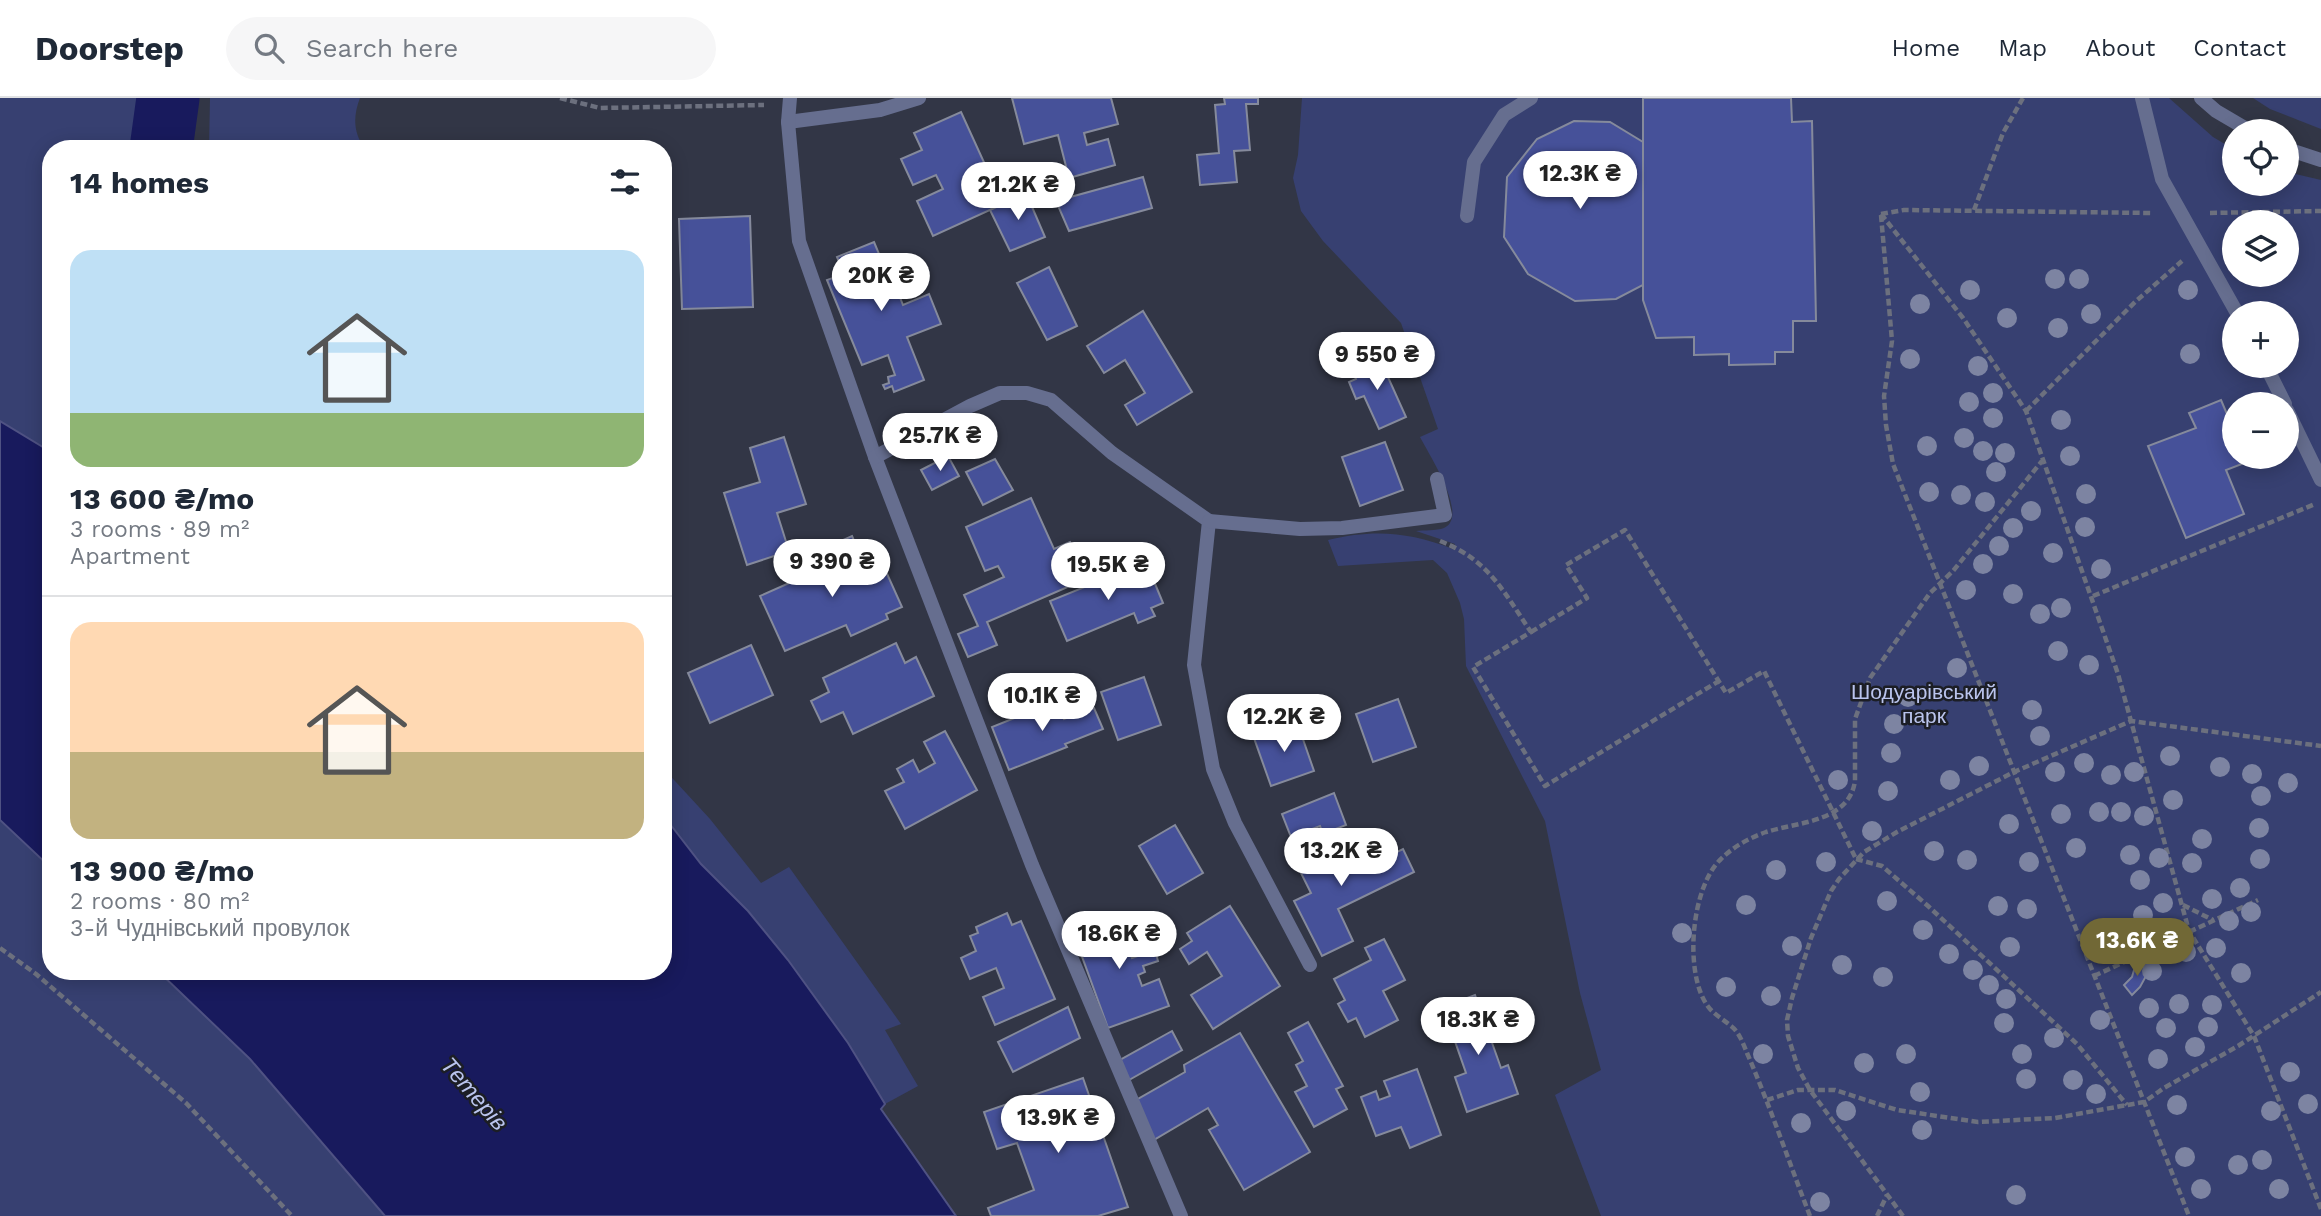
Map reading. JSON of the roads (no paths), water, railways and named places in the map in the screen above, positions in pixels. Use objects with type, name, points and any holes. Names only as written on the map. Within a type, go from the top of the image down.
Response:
[{"type":"street","points":[[788,122],[880,110],[919,98]]},
{"type":"street","points":[[1467,216],[1474,162],[1504,115],[1531,98]]},
{"type":"street","points":[[2142,98],[2162,178],[2230,301]]},
{"type":"street","points":[[2201,98],[2230,119]]},
{"type":"street","points":[[790,101],[788,122],[799,241],[875,457],[1032,865],[1181,1216]]},
{"type":"street","points":[[2299,153],[2321,160]]},
{"type":"street","points":[[875,457],[970,406],[1000,393],[1027,393],[1051,400],[1112,453],[1209,521],[1300,529],[1342,528],[1445,515],[1437,479]]},
{"type":"street","points":[[2299,435],[2321,480]]},
{"type":"street","points":[[1209,521],[1194,665],[1213,769],[1236,823],[1310,965]]},
{"type":"water","points":[[0,421],[42,447],[42,860],[0,820]]},
{"type":"water","name":"Тетерів","points":[[672,827],[701,864],[748,911],[788,960],[848,1043],[885,1104],[881,1109],[956,1216],[385,1216],[250,1059],[167,980],[672,980]]},
{"type":"waterway","points":[[162,140],[168,98]]},
{"type":"park label","name":"Шодуарівський парк","points":[[1924,703]]}]
